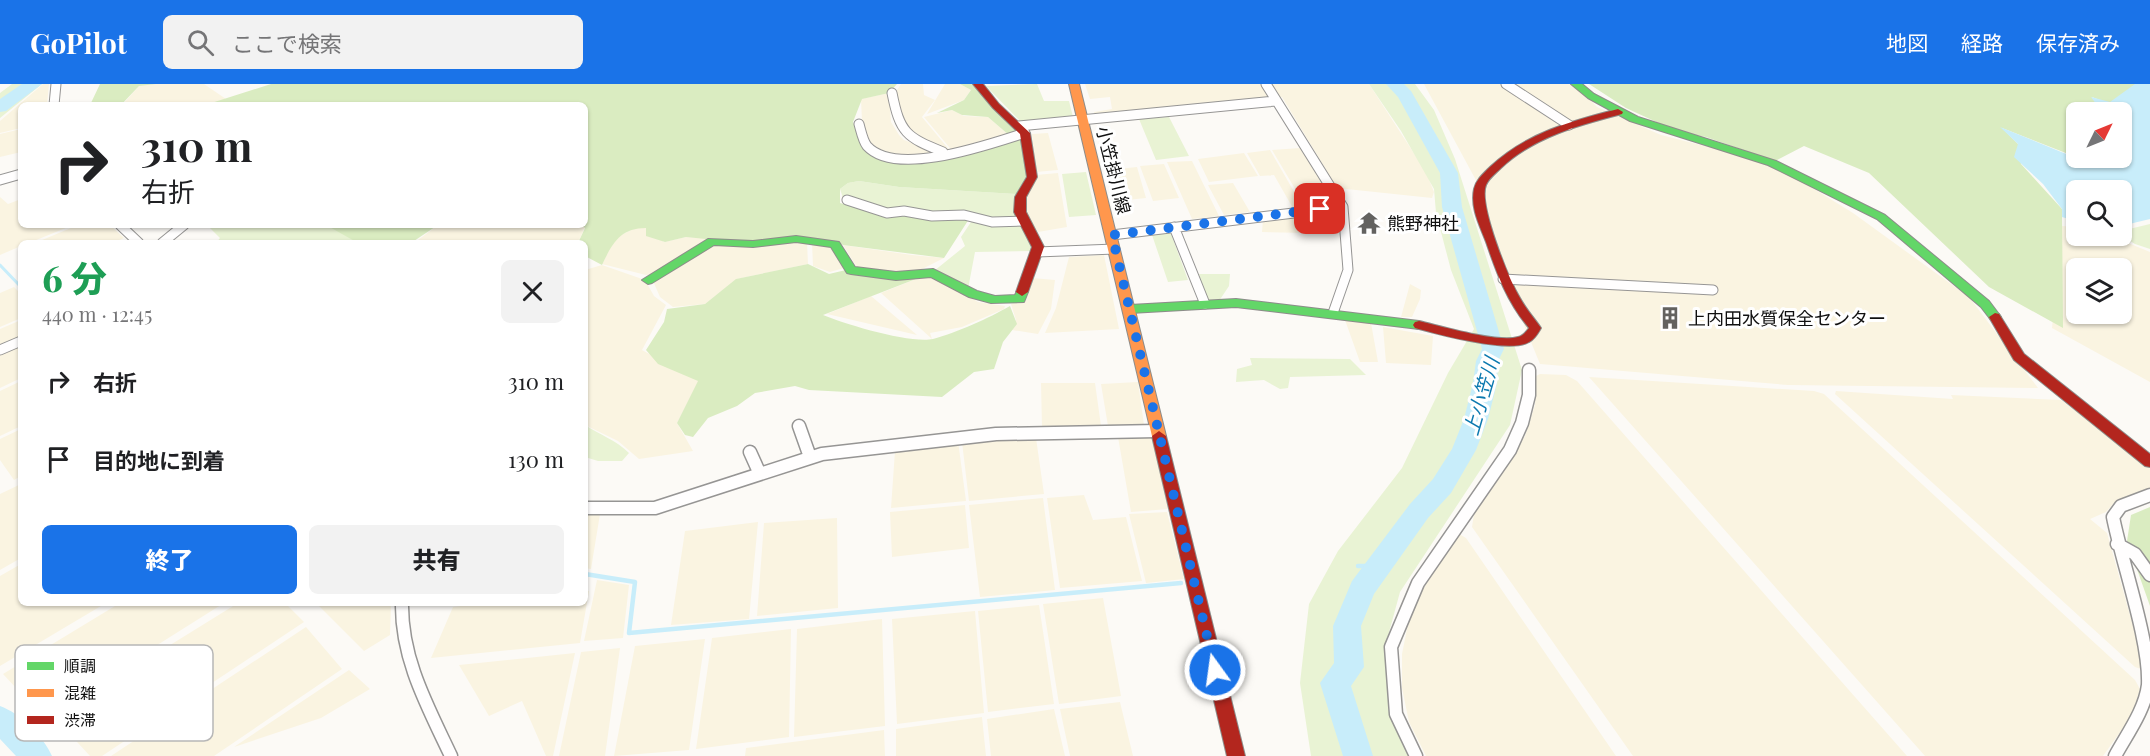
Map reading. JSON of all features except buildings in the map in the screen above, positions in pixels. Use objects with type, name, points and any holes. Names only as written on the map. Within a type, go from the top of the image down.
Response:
[{"type":"street","points":[[54,102],[56,84]]},
{"type":"street","points":[[648,280],[712,241],[746,244],[796,239],[835,244],[851,270],[896,276],[933,273],[973,294],[995,300],[1020,299],[1038,247],[1018,212],[1019,195],[1032,177],[1022,130],[996,106],[978,84]]},
{"type":"street","name":"小笠掛川線","points":[[1074,84],[1236,756]]},
{"type":"street","points":[[1266,84],[1343,207],[1348,270],[1333,313]]},
{"type":"street","points":[[1506,84],[1569,125]]},
{"type":"street","points":[[1576,84],[1618,112],[1675,134],[1729,148],[1772,164],[1891,223],[1985,304],[2019,357],[2150,462]]},
{"type":"street","points":[[892,93],[899,127],[906,136],[948,155]]},
{"type":"street","points":[[859,124],[861,138],[874,151],[910,160],[948,155],[1022,130],[1276,101]]},
{"type":"street","points":[[1130,309],[1236,303],[1411,323],[1465,336],[1521,341],[1531,335],[1534,328],[1514,303],[1503,279],[1479,203],[1478,192],[1481,183],[1532,138],[1618,112]]},
{"type":"street","points":[[0,180],[18,175]]},
{"type":"street","points":[[847,200],[887,213],[904,211],[932,216],[964,215],[992,222],[1023,221]]},
{"type":"street","points":[[1037,252],[1113,242],[1174,227],[1343,207]]},
{"type":"street","points":[[1174,227],[1205,304]]},
{"type":"street","points":[[123,228],[136,240]]},
{"type":"street","points":[[166,240],[180,228]]},
{"type":"street","points":[[1503,279],[1713,290]]},
{"type":"street","points":[[0,350],[18,342]]},
{"type":"street","points":[[1416,756],[1396,714],[1391,647],[1418,583],[1510,450],[1522,423],[1529,395],[1529,369]]},
{"type":"street","points":[[799,426],[810,457]]},
{"type":"street","points":[[588,508],[655,508],[810,457],[941,439],[996,434],[1157,431]]},
{"type":"street","points":[[750,452],[759,472]]},
{"type":"street","points":[[2115,756],[2139,714],[2148,684],[2149,649],[2117,544],[2113,517],[2121,506],[2150,495]]},
{"type":"street","points":[[2117,544],[2135,554],[2150,575]]},
{"type":"street","points":[[402,606],[400,619],[413,668],[451,756]]},
{"type":"shaded area","points":[[43,84],[49,84],[47,102],[22,102]]},
{"type":"shaded area","points":[[204,84],[226,99],[216,102],[125,102],[140,85]]},
{"type":"shaded area","points":[[901,84],[923,84],[924,95],[935,100],[922,117],[952,153],[906,133],[895,93]]},
{"type":"shaded area","points":[[945,84],[960,84],[971,90],[964,100],[927,114]]},
{"type":"shaded area","points":[[1085,84],[1369,84],[1426,172],[1434,192],[1432,198],[1337,188],[1282,97],[1096,119],[1094,112],[1112,109],[1110,97],[1090,99]]},
{"type":"shaded area","points":[[1424,84],[1575,84],[1597,107],[1661,135],[1772,163],[1853,213],[1969,297],[2038,388],[1788,385],[1540,364],[1495,254],[1485,197]]},
{"type":"shaded area","points":[[889,93],[891,122],[899,135],[904,140],[938,153],[903,159],[870,146],[862,122],[861,99]]},
{"type":"shaded area","points":[[18,106],[18,129],[0,133],[0,121]]},
{"type":"shaded area","points":[[952,110],[964,116],[988,117],[1010,136],[954,153],[924,117]]},
{"type":"shaded area","points":[[18,130],[18,153],[0,157],[0,134]]},
{"type":"shaded area","points":[[1048,133],[1058,170],[1036,172],[1032,134]]},
{"type":"shaded area","points":[[1300,148],[1334,201],[1331,204],[1307,209],[1272,150]]},
{"type":"shaded area","points":[[1270,150],[1304,209],[1294,210],[1274,175],[1260,176],[1247,153]]},
{"type":"shaded area","points":[[1244,153],[1258,176],[1209,182],[1198,159]]},
{"type":"shaded area","points":[[1192,161],[1219,216],[1192,219],[1167,162]]},
{"type":"shaded area","points":[[1164,164],[1179,198],[1153,201],[1140,166]]},
{"type":"shaded area","points":[[1137,167],[1146,198],[1117,201],[1108,170]]},
{"type":"shaded area","points":[[1058,173],[1067,227],[1038,232],[1021,210],[1036,175]]},
{"type":"shaded area","points":[[1233,183],[1250,212],[1224,215],[1208,185]]},
{"type":"shaded area","points":[[0,197],[8,204],[18,200],[18,228],[66,228],[36,240],[18,240],[18,247],[0,255]]},
{"type":"shaded area","points":[[1303,215],[1306,233],[1262,232],[1263,219]]},
{"type":"shaded area","points":[[2062,226],[2066,226],[2066,246],[2132,245],[2150,252],[2150,382],[2052,328]]},
{"type":"shaded area","points":[[71,228],[113,228],[124,238],[119,240],[42,240]]},
{"type":"shaded area","points":[[434,228],[585,228],[579,240],[418,240]]},
{"type":"shaded area","points":[[635,228],[646,228],[664,242],[686,237],[711,238],[655,274],[646,275],[602,264],[615,238]]},
{"type":"shaded area","points":[[807,242],[808,264],[737,279],[705,304],[673,307],[660,297],[653,281],[711,244]]},
{"type":"shaded area","points":[[812,243],[832,244],[844,268],[830,272],[813,266]]},
{"type":"shaded area","points":[[843,245],[944,258],[916,272],[858,269]]},
{"type":"shaded area","points":[[1104,255],[1119,329],[1045,333],[1056,308],[1069,257]]},
{"type":"shaded area","points":[[602,265],[645,280],[654,296],[666,305],[642,350],[699,381],[677,423],[693,451],[639,459],[618,441],[588,426],[588,269]]},
{"type":"shaded area","points":[[935,275],[978,302],[1005,306],[1004,309],[962,327],[930,333],[932,339],[881,293],[921,277]]},
{"type":"shaded area","points":[[1032,278],[1055,280],[1051,309],[1038,334],[1012,330],[1016,320],[1011,304],[1023,301]]},
{"type":"shaded area","points":[[1410,284],[1421,290],[1420,299],[1412,317],[1401,317]]},
{"type":"shaded area","points":[[14,287],[18,291],[18,319],[0,327],[0,293]]},
{"type":"shaded area","points":[[871,296],[917,335],[827,314]]},
{"type":"shaded area","points":[[1345,320],[1371,323],[1378,362],[1360,362]]},
{"type":"shaded area","points":[[18,321],[18,379],[0,388],[0,329]]},
{"type":"shaded area","points":[[1383,327],[1433,336],[1431,365],[1386,363]]},
{"type":"shaded area","points":[[1540,374],[1566,375],[1577,381],[1907,756],[1633,756],[1472,527],[1474,514],[1507,467],[1525,436],[1535,405],[1536,376]]},
{"type":"shaded area","points":[[1589,377],[1814,391],[1824,394],[2135,680],[2140,689],[2131,717],[2103,756],[1925,756]]},
{"type":"shaded area","points":[[18,382],[18,427],[0,436],[0,391]]},
{"type":"shaded area","points":[[1138,382],[1144,425],[1108,426],[1101,384]]},
{"type":"shaded area","points":[[1041,383],[1095,383],[1101,426],[1042,428]]},
{"type":"shaded area","points":[[1836,391],[1953,399],[1951,395],[2061,400],[2150,467],[2150,489],[2114,503],[2106,512],[2090,519],[2107,533],[2140,651],[2141,669],[2135,667],[1835,394]]},
{"type":"shaded area","points":[[18,430],[18,478],[14,480],[0,460],[0,439]]},
{"type":"shaded area","points":[[1153,435],[1168,509],[1131,512],[1118,437]]},
{"type":"shaded area","points":[[1036,438],[1044,494],[969,501],[962,442]]},
{"type":"shaded area","points":[[958,441],[966,501],[891,508],[895,451]]},
{"type":"shaded area","points":[[18,485],[18,560],[0,570],[0,494]]},
{"type":"shaded area","points":[[1084,495],[1093,520],[1126,517],[1142,581],[1060,588],[1047,498]]},
{"type":"shaded area","points":[[1043,498],[1055,590],[980,597],[969,505]]},
{"type":"shaded area","points":[[965,505],[969,548],[892,557],[890,512]]},
{"type":"shaded area","points":[[1167,512],[1184,579],[1146,583],[1129,514]]},
{"type":"shaded area","points":[[588,514],[600,514],[591,569],[588,568]]},
{"type":"shaded area","points":[[837,518],[838,608],[757,616],[764,523]]},
{"type":"shaded area","points":[[758,522],[749,619],[671,625],[685,531]]},
{"type":"shaded area","points":[[1459,534],[1466,538],[1616,756],[1426,756],[1409,722],[1402,688],[1402,654],[1408,624],[1419,595]]},
{"type":"shaded area","points":[[18,566],[18,606],[101,606],[35,645],[15,645],[15,657],[0,666],[0,576]]},
{"type":"shaded area","points":[[597,580],[629,585],[623,638],[584,641]]},
{"type":"shaded area","points":[[1103,598],[1121,696],[1059,704],[1043,604]]},
{"type":"shaded area","points":[[1039,605],[1054,704],[988,712],[978,611]]},
{"type":"shaded area","points":[[115,606],[219,606],[157,645],[51,645]]},
{"type":"shaded area","points":[[233,606],[288,606],[304,622],[213,682],[213,645],[170,645]]},
{"type":"shaded area","points":[[319,606],[391,606],[390,635],[364,651]]},
{"type":"shaded area","points":[[586,606],[580,643],[431,658],[453,607]]},
{"type":"shaded area","points":[[975,611],[984,713],[897,724],[892,619]]},
{"type":"shaded area","points":[[882,619],[885,726],[794,737],[797,629]]},
{"type":"shaded area","points":[[306,627],[342,669],[214,756],[111,756],[134,741],[213,741],[213,689]]},
{"type":"shaded area","points":[[791,629],[789,737],[696,749],[712,638]]},
{"type":"shaded area","points":[[705,639],[689,750],[614,756],[635,646]]},
{"type":"shaded area","points":[[620,648],[605,756],[559,756],[581,652]]},
{"type":"shaded area","points":[[575,653],[553,756],[546,756],[522,701],[489,716],[459,665]]},
{"type":"shaded area","points":[[15,667],[15,687],[3,674]]},
{"type":"shaded area","points":[[349,670],[370,689],[321,718],[234,747]]},
{"type":"shaded area","points":[[1120,702],[1133,756],[1070,756],[1060,709]]},
{"type":"shaded area","points":[[1054,709],[1065,756],[991,756],[987,719]]},
{"type":"shaded area","points":[[982,717],[986,756],[896,756],[896,729]]},
{"type":"shaded area","points":[[884,730],[885,756],[745,756],[746,748]]},
{"type":"shaded area","points":[[76,741],[125,741],[102,756],[90,756]]},
{"type":"green space","points":[[12,84],[42,84],[0,118],[0,93]]},
{"type":"green space","points":[[100,84],[156,84],[139,86],[124,102],[91,102]]},
{"type":"green space","points":[[271,84],[897,84],[889,93],[862,99],[853,122],[863,145],[901,162],[923,164],[1023,137],[1028,177],[1016,194],[899,187],[859,181],[848,183],[840,189],[840,203],[879,214],[969,219],[944,258],[843,245],[830,240],[736,242],[686,237],[665,242],[646,236],[646,228],[623,234],[613,244],[602,265],[588,258],[588,240],[579,240],[585,228],[588,228],[588,102],[214,102]]},
{"type":"green space","points":[[960,84],[976,84],[1020,131],[1010,136],[988,117],[962,115],[952,110],[937,113],[964,100],[971,90]]},
{"type":"green space","points":[[1037,84],[1044,101],[1069,101],[1074,121],[1022,123],[986,86]]},
{"type":"green space","points":[[1369,84],[1415,84],[1434,110],[1455,159],[1522,370],[1510,425],[1400,592],[1385,647],[1391,712],[1410,756],[1311,756],[1300,683],[1309,604],[1338,551],[1402,468],[1448,373],[1474,329],[1451,270],[1436,213],[1434,189],[1401,131]]},
{"type":"green space","points":[[1589,84],[2150,84],[2150,120],[2132,113],[2132,102],[2105,102],[2092,97],[2095,102],[2066,102],[2066,153],[2002,128],[2018,144],[2021,164],[2062,209],[2063,328],[1989,287],[1869,173],[1804,146],[1775,161],[1706,137],[1676,131],[1626,108]]},
{"type":"green space","points":[[1169,117],[1189,156],[1156,160],[1139,119]]},
{"type":"green space","points":[[1086,172],[1096,215],[1069,217],[1062,174]]},
{"type":"green space","points":[[859,181],[899,187],[1016,194],[1016,219],[993,219],[970,213],[883,209],[843,198],[840,189],[848,183]]},
{"type":"green space","points":[[973,219],[1019,224],[1029,237],[1034,251],[975,252],[968,289],[934,271],[965,246],[961,237]]},
{"type":"green space","points":[[2150,224],[2150,249],[2132,242],[2132,228]]},
{"type":"green space","points":[[210,228],[333,228],[354,240],[218,240],[220,238]]},
{"type":"green space","points":[[331,228],[434,228],[416,240],[353,240]]},
{"type":"green space","points":[[1170,231],[1188,280],[1168,282],[1151,232]]},
{"type":"green space","points":[[808,264],[829,274],[846,270],[851,274],[921,277],[823,315],[861,328],[909,339],[933,339],[972,325],[1010,306],[1017,324],[1003,342],[994,369],[974,372],[942,397],[809,390],[795,386],[755,393],[737,406],[708,418],[693,437],[685,435],[677,423],[698,381],[658,364],[646,350],[664,322],[667,309],[705,304],[736,279]]},
{"type":"green space","points":[[1199,274],[1230,274],[1229,286],[1219,301],[1207,301]]},
{"type":"green space","points":[[1250,358],[1350,359],[1366,375],[1290,377],[1288,388],[1280,389],[1264,380],[1236,382],[1237,369],[1252,365]]},
{"type":"green space","points":[[588,427],[629,453],[622,461],[598,461],[588,458]]},
{"type":"green space","points":[[2150,507],[2150,606],[2127,541],[2131,515]]},
{"type":"water","points":[[2135,84],[2150,84],[2150,219],[2132,223],[2132,180],[2066,180],[2066,218],[2062,217],[2062,209],[2043,184],[2014,157],[2018,144],[2000,127],[2066,154],[2066,168],[2132,168],[2132,102],[2110,102]]},
{"type":"water","points":[[2091,97],[2110,102],[2095,102]]},
{"type":"waterway","points":[[0,107],[33,84]]},
{"type":"waterway","name":"上小笠川","points":[[1358,756],[1335,683],[1349,667],[1347,626],[1362,589],[1419,511],[1442,486],[1464,450],[1476,419],[1485,383],[1487,361],[1493,349],[1452,207],[1449,173],[1405,95],[1395,84]]},
{"type":"waterway","points":[[0,265],[18,284]]},
{"type":"waterway","points":[[1358,566],[1380,566]]},
{"type":"waterway","points":[[588,574],[635,582],[629,633],[1181,583]]},
{"type":"waterway","points":[[0,719],[15,734]]},
{"type":"waterway","points":[[22,741],[37,756]]},
{"type":"traffic: fast","points":[[1576,84],[1591,96],[1634,119],[1772,163],[1881,217],[1985,304],[1995,317]]},
{"type":"traffic: fast","points":[[648,280],[712,241],[753,244],[796,239],[835,244],[851,270],[896,276],[933,273],[973,294],[995,300],[1020,299],[1022,292]]},
{"type":"traffic: fast","points":[[1130,309],[1236,303],[1419,325]]},
{"type":"traffic: slow","points":[[1074,84],[1159,436]]},
{"type":"traffic: jam","points":[[978,84],[996,106],[1025,133],[1032,177],[1019,205],[1023,220],[1038,247],[1022,292]]},
{"type":"traffic: jam","points":[[1419,325],[1471,337],[1501,341],[1522,341],[1530,336],[1535,328],[1508,288],[1482,217],[1479,190],[1485,178],[1504,159],[1534,140],[1584,121],[1618,112]]},
{"type":"traffic: jam","points":[[1995,317],[2019,357],[2150,462]]},
{"type":"traffic: jam","points":[[1159,436],[1236,756]]},
{"type":"place","name":"熊野神社","points":[[1369,223]]},
{"type":"place","name":"上内田水質保全センター","points":[[1670,318]]},
{"type":"route","points":[[1215,670],[1112,235],[1320,209]]}]
